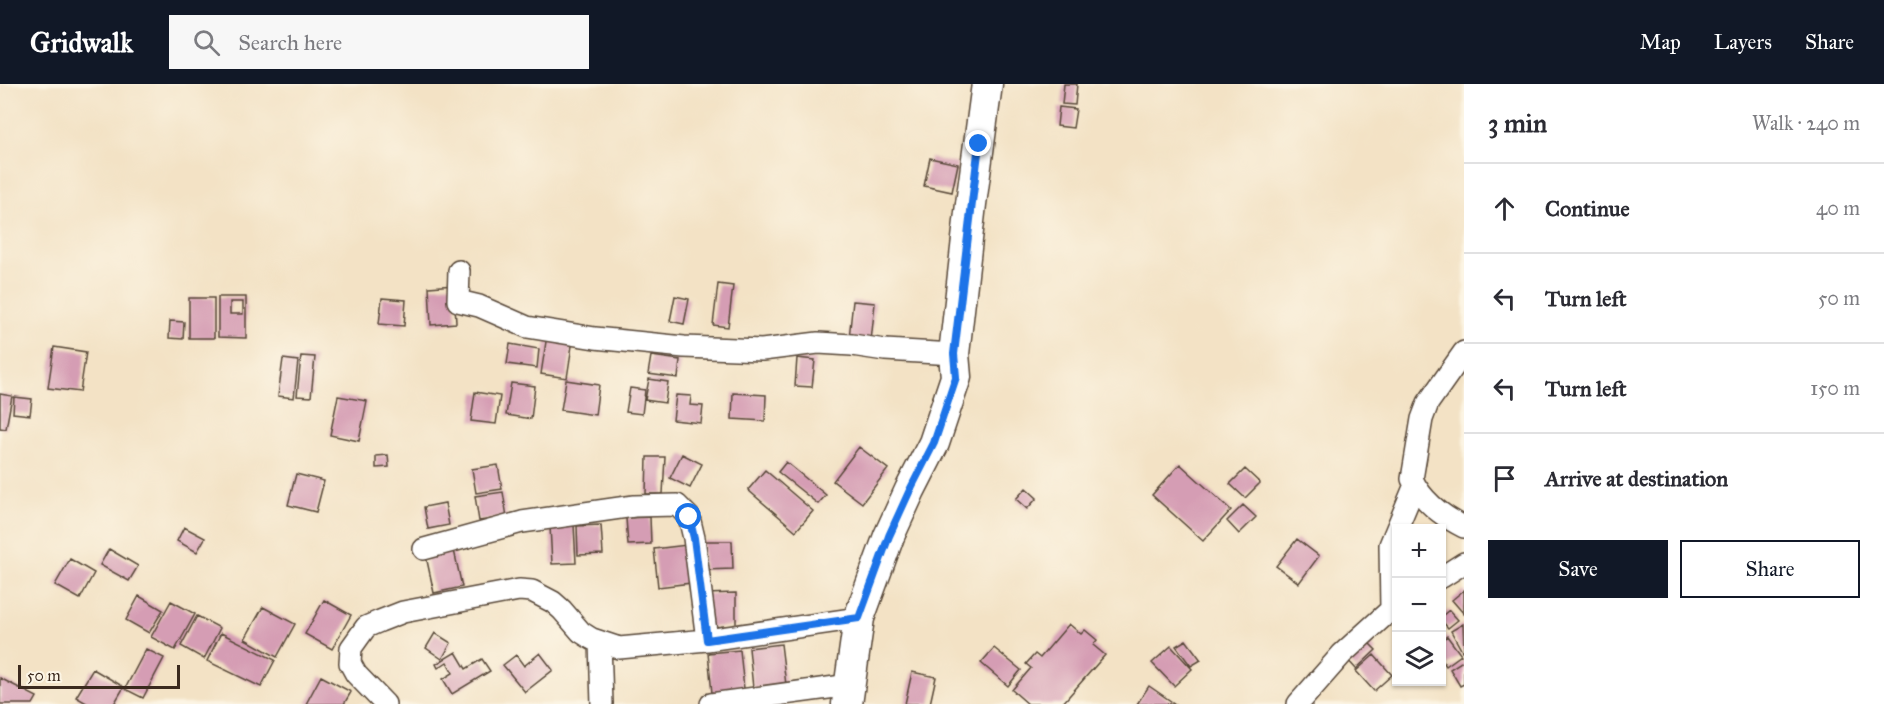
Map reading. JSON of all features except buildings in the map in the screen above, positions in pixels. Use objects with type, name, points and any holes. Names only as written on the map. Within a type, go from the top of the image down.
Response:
[{"type":"main road","points":[[849,695],[859,618],[889,536],[937,433],[956,377],[954,354],[987,84]]},
{"type":"street","points":[[459,272],[458,301],[479,306],[526,327],[574,335],[684,347],[762,350],[818,343],[954,354]]},
{"type":"street","points":[[1464,352],[1428,403],[1422,419],[1413,471],[1415,485],[1438,511],[1464,527]]},
{"type":"street","points":[[1392,578],[1390,545],[1415,485]]},
{"type":"street","points":[[424,549],[522,522],[634,506],[677,505],[689,517],[694,538],[707,640]]},
{"type":"street","points":[[1446,574],[1464,562]]},
{"type":"street","points":[[385,704],[356,674],[349,657],[356,640],[366,627],[403,612],[526,590],[532,591],[562,610],[581,632],[618,648],[707,640],[859,618]]},
{"type":"street","points":[[1298,704],[1342,654],[1392,609]]},
{"type":"street","points":[[600,642],[602,704]]},
{"type":"street","points":[[711,704],[849,695]]},
{"type":"route","points":[[689,517],[694,538],[707,640],[859,618],[889,536],[934,443],[956,377],[954,354],[979,144]]}]
